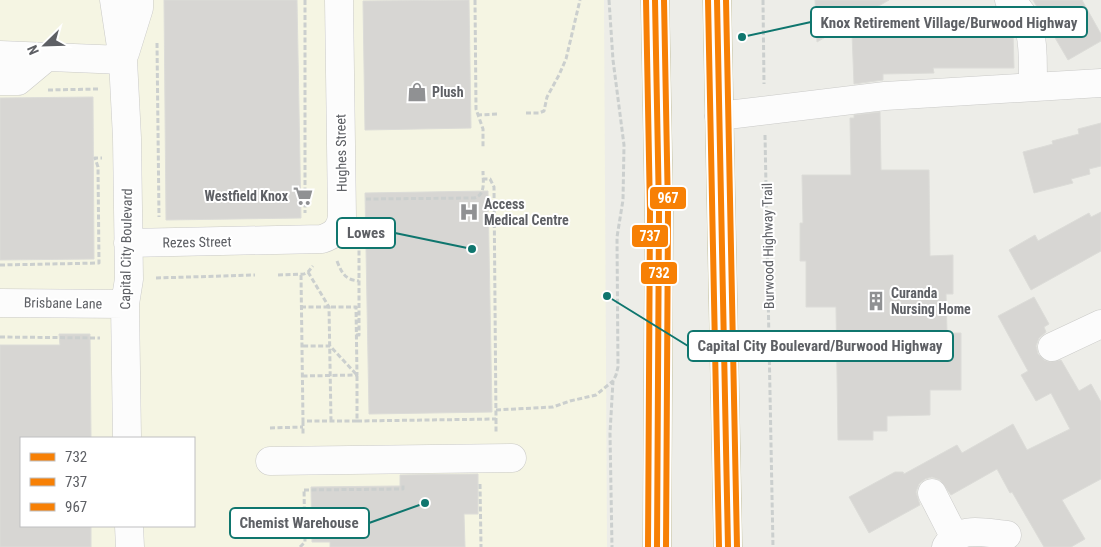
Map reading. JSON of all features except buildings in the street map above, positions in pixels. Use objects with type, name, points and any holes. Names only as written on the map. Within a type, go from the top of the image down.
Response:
[{"type":"highway","points":[[655,0],[659,212],[657,547]]},
{"type":"highway","points":[[717,0],[728,547]]},
{"type":"lane","name":"Capital City Boulevard","points":[[114,0],[123,60],[127,138],[127,437]]},
{"type":"lane","name":"Capital City Boulevard","points":[[123,60],[139,8],[139,0]]},
{"type":"lane","name":"Hughes Street","points":[[267,241],[322,239],[329,237],[341,225],[339,0]]},
{"type":"lane","points":[[1010,0],[1024,15],[1032,36],[1033,87]]},
{"type":"lane","points":[[0,55],[123,60]]},
{"type":"lane","points":[[0,81],[18,82],[48,56]]},
{"type":"lane","points":[[719,116],[885,96],[1101,83]]},
{"type":"lane","name":"Rezes Street","points":[[128,243],[267,241]]},
{"type":"lane","name":"Brisbane Lane","points":[[0,302],[127,291]]},
{"type":"lane","points":[[1052,347],[1101,324]]},
{"type":"lane","points":[[270,461],[512,458]]},
{"type":"lane","points":[[932,493],[950,542],[968,532],[1007,535]]},
{"type":"lane","points":[[129,527],[130,547]]},
{"type":"path","points":[[305,0],[305,221]]},
{"type":"path","points":[[475,0],[477,115],[483,129],[483,147]]},
{"type":"path","points":[[526,113],[539,113],[544,110],[547,97],[566,59],[580,0]]},
{"type":"path","points":[[496,410],[553,407],[596,395],[616,376],[618,367],[617,237],[623,200],[624,145],[613,60],[609,0]]},
{"type":"path","points":[[763,0],[765,91]]},
{"type":"path","points":[[158,39],[159,224]]},
{"type":"path","points":[[42,90],[98,89],[100,94]]},
{"type":"path","points":[[477,115],[499,114]]},
{"type":"path","name":"Burwood Highway Trail","points":[[766,135],[773,547]]},
{"type":"path","points":[[0,265],[99,264],[98,167],[95,158]]},
{"type":"path","points":[[362,201],[367,199],[474,198],[482,192],[483,171]]},
{"type":"path","points":[[301,275],[303,421],[496,419],[494,187],[490,179],[483,179]]},
{"type":"path","points":[[356,334],[359,335],[359,250]]},
{"type":"path","points":[[278,275],[301,275],[308,272],[317,260]]},
{"type":"path","points":[[338,262],[342,274],[348,279],[359,281]]},
{"type":"path","points":[[308,272],[329,307],[331,422]]},
{"type":"path","points":[[127,291],[255,275]]},
{"type":"path","points":[[301,307],[356,306],[357,421]]},
{"type":"path","points":[[0,337],[100,337],[100,346]]},
{"type":"path","points":[[302,346],[330,346],[357,375]]},
{"type":"path","points":[[302,376],[357,375]]},
{"type":"path","points":[[612,381],[610,433],[612,547]]},
{"type":"path","points":[[270,428],[303,427]]},
{"type":"shaded area","name":"Westfield Knox","points":[[0,0],[604,0],[607,547],[0,547]]},
{"type":"transit line","name":"737","points":[[646,0],[650,212],[648,547]]},
{"type":"transit line","name":"732","points":[[655,0],[659,212],[657,547]]},
{"type":"transit line","name":"967","points":[[664,0],[668,212],[666,547]]},
{"type":"transit line","name":"737","points":[[708,0],[719,547]]},
{"type":"transit line","name":"732","points":[[717,0],[728,547]]},
{"type":"transit line","name":"967","points":[[726,0],[737,547]]},
{"type":"place","name":"Knox Retirement Village/Burwood Highway","points":[[742,37]]},
{"type":"place","name":"Plush","points":[[417,92]]},
{"type":"place","name":"Westfield Knox","points":[[303,196]]},
{"type":"place","name":"Access Medical Centre","points":[[469,212]]},
{"type":"place","name":"Lowes","points":[[472,249]]},
{"type":"place","name":"Capital City Boulevard/Burwood Highway","points":[[607,296]]},
{"type":"place","name":"Curanda Nursing Home","points":[[876,301]]},
{"type":"place","name":"Chemist Warehouse","points":[[425,503]]}]
